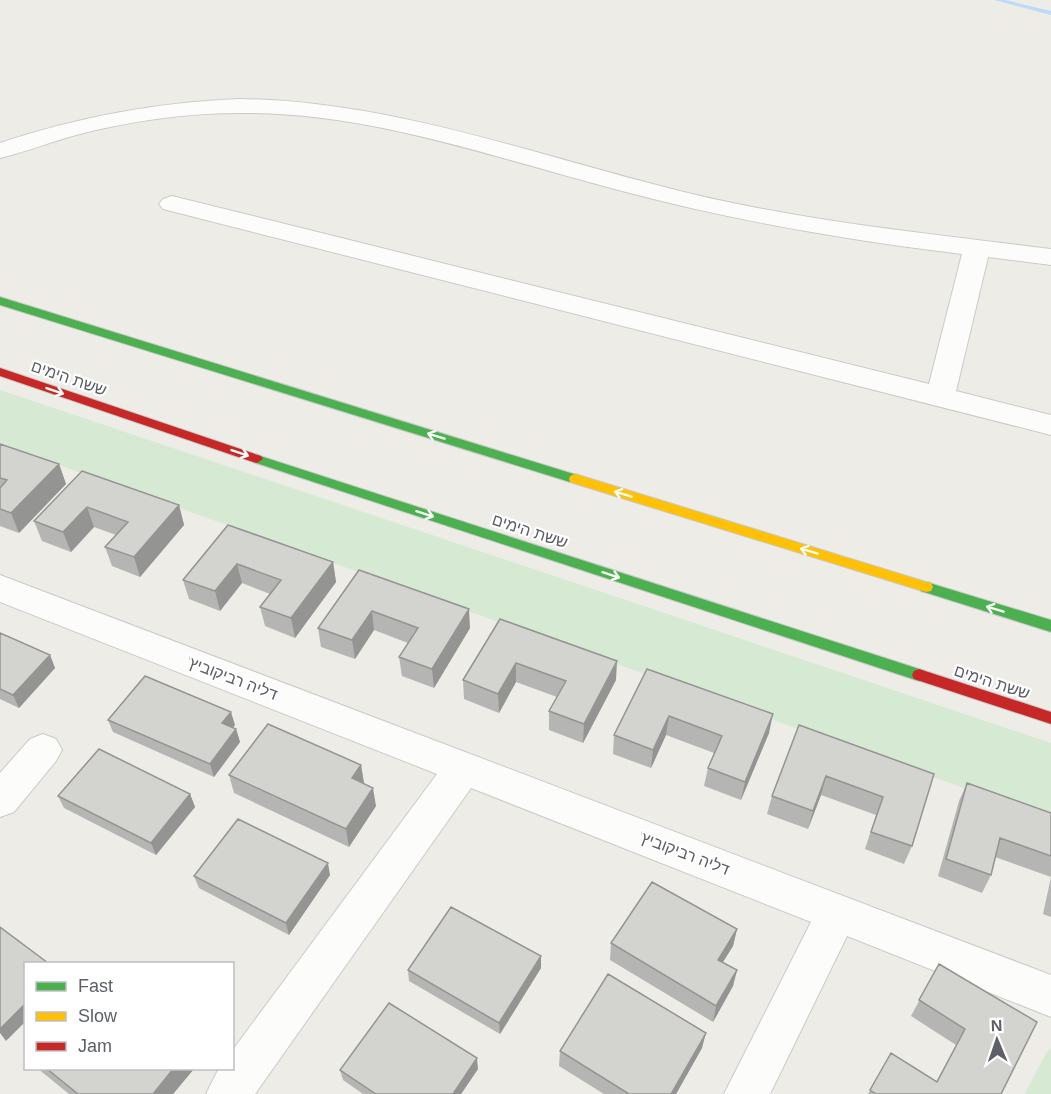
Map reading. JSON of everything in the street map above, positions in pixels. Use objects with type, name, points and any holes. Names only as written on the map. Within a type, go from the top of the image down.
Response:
[{"type":"main road","points":[[0,301],[1051,626]]},
{"type":"main road","name":"ששת הימים","points":[[0,372],[286,469],[1051,718]]},
{"type":"street","points":[[0,151],[54,133],[158,112],[232,106],[275,106],[320,110],[412,127],[635,188],[799,224],[1051,257]]},
{"type":"street","points":[[172,204],[1051,425]]},
{"type":"street","points":[[940,398],[977,247]]},
{"type":"street","name":"'דליה רביקוביץ","points":[[0,588],[1051,996]]},
{"type":"street","points":[[0,800],[43,750]]},
{"type":"street","points":[[228,1094],[464,768]]},
{"type":"street","points":[[746,1094],[837,913]]},
{"type":"green space","points":[[0,390],[1051,743],[1051,819],[0,444]]},
{"type":"green space","points":[[1051,1048],[1051,1094],[1025,1094],[1046,1053]]},
{"type":"building","points":[[0,444],[59,464],[11,513],[0,509],[0,488],[7,480],[0,478]]},
{"type":"building","points":[[82,471],[179,505],[134,557],[105,547],[128,522],[87,507],[63,532],[34,521]]},
{"type":"building","points":[[228,525],[333,562],[291,618],[260,607],[281,580],[237,564],[215,591],[183,580]]},
{"type":"building","points":[[359,570],[469,609],[432,669],[399,657],[418,628],[372,611],[352,640],[318,628]]},
{"type":"building","points":[[500,619],[617,661],[584,724],[549,711],[566,681],[516,663],[498,694],[463,680]]},
{"type":"building","points":[[0,633],[50,655],[13,695],[0,689]]},
{"type":"building","points":[[647,669],[773,714],[745,782],[708,768],[722,736],[669,716],[653,750],[614,735]]},
{"type":"building","points":[[145,676],[231,712],[222,723],[236,729],[210,764],[108,720]]},
{"type":"building","points":[[268,724],[361,765],[352,778],[373,788],[346,829],[229,775]]},
{"type":"building","points":[[799,725],[934,774],[912,846],[871,832],[883,797],[826,776],[813,811],[772,796]]},
{"type":"building","points":[[99,749],[190,794],[151,843],[58,796]]},
{"type":"building","points":[[967,783],[1051,813],[1051,856],[1000,838],[991,875],[946,859]]},
{"type":"building","points":[[238,819],[328,863],[286,923],[194,876]]},
{"type":"building","points":[[652,882],[737,929],[718,960],[737,970],[716,1006],[611,943]]},
{"type":"building","points":[[451,907],[541,956],[499,1023],[408,970]]},
{"type":"building","points":[[0,927],[47,962],[24,962],[24,1005],[0,1029]]},
{"type":"building","points":[[939,964],[1037,1022],[1001,1094],[876,1094],[870,1090],[891,1053],[937,1082],[965,1029],[919,1000]]},
{"type":"building","points":[[608,974],[706,1033],[671,1094],[629,1094],[560,1051]]},
{"type":"building","points":[[389,1003],[477,1058],[453,1094],[376,1094],[340,1070]]},
{"type":"building","points":[[48,1070],[172,1070],[153,1094],[78,1094]]},
{"type":"waterway","points":[[997,0],[1051,13]]},
{"type":"traffic: fast","points":[[0,301],[575,479]]},
{"type":"traffic: fast","points":[[257,459],[919,675]]},
{"type":"traffic: fast","points":[[926,587],[1051,626]]},
{"type":"traffic: slow","points":[[575,479],[926,587]]},
{"type":"traffic: jam","points":[[0,372],[257,459]]},
{"type":"traffic: jam","points":[[919,675],[1051,718]]}]
